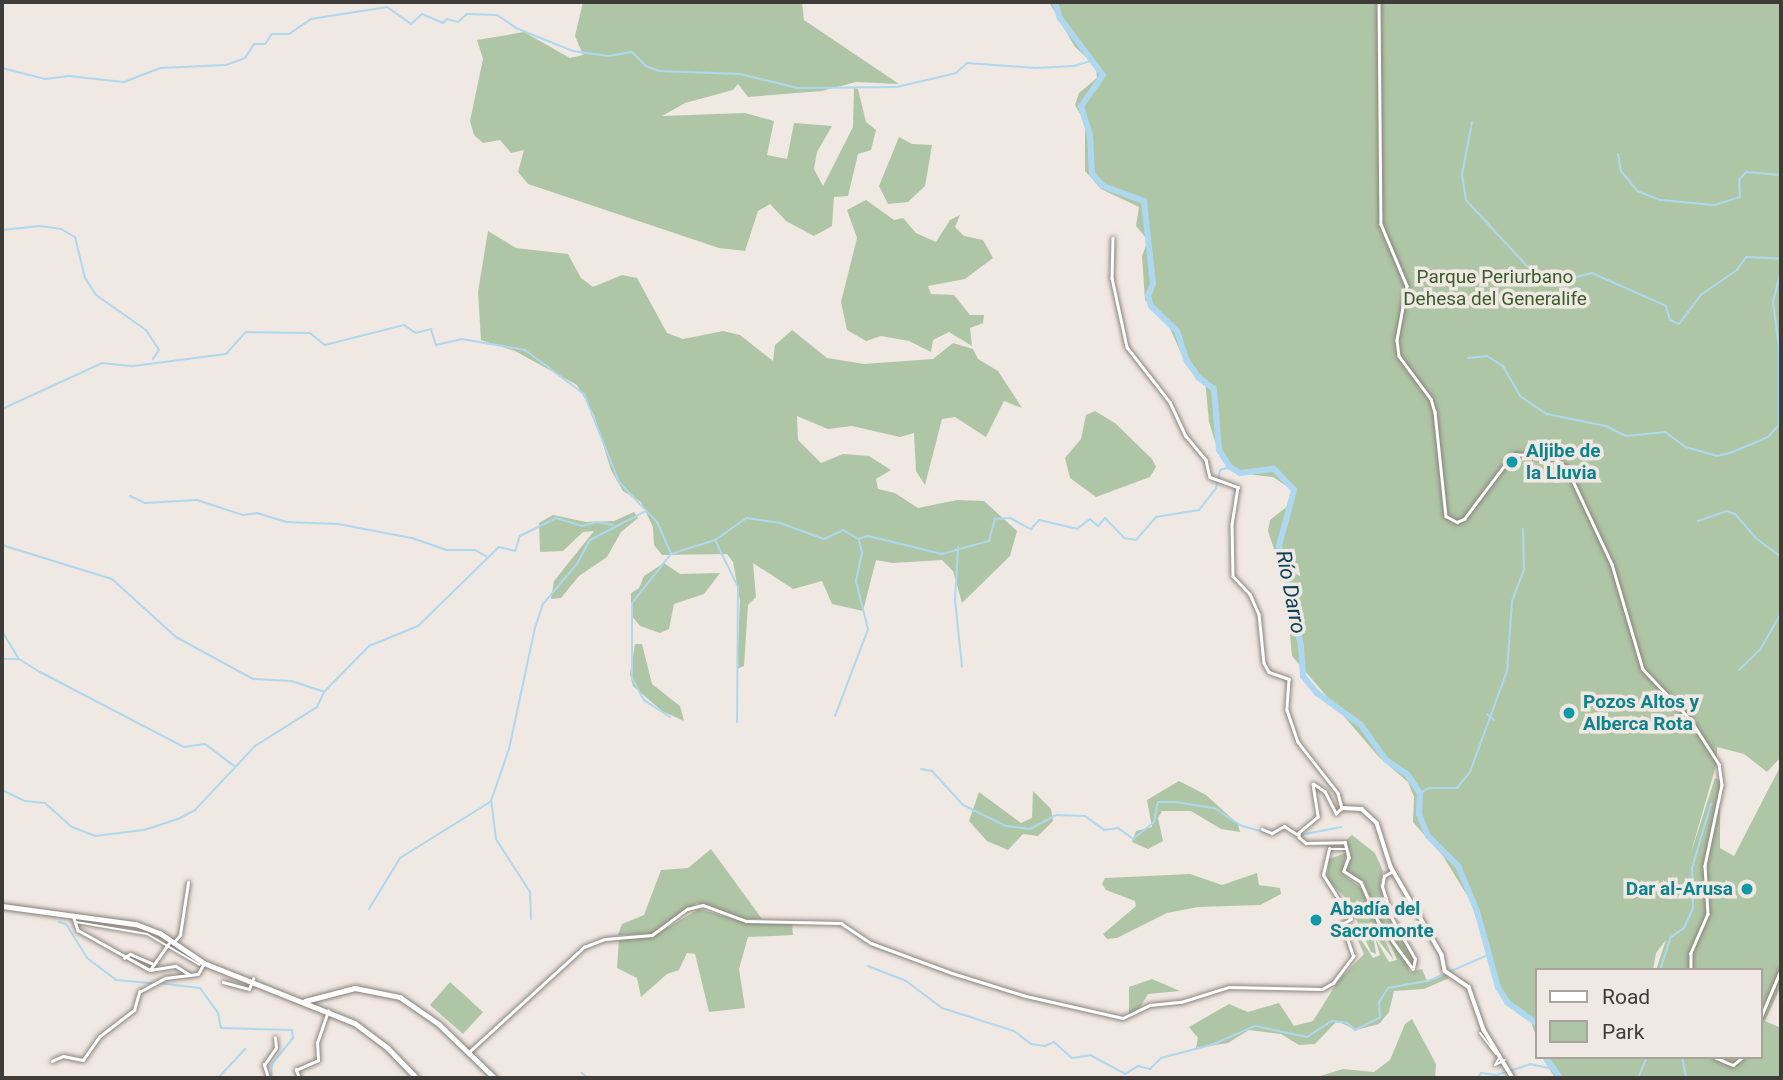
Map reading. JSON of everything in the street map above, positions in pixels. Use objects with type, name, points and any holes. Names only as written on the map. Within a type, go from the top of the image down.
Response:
[{"type":"main road","points":[[2,905],[75,920],[136,924],[175,942],[204,964],[253,979],[328,1011],[377,1038],[417,1078]]},
{"type":"main road","points":[[304,1001],[342,989],[379,990],[419,1009],[495,1078]]},
{"type":"street","points":[[1380,2],[1381,224],[1402,267],[1408,294],[1397,346],[1402,361],[1432,402],[1446,516],[1457,522],[1464,519],[1513,454],[1547,456],[1563,462],[1612,564],[1637,655],[1661,691],[1711,747],[1722,776],[1705,866],[1708,914],[1691,953],[1690,968]]},
{"type":"street","points":[[1113,238],[1112,278],[1127,347],[1170,402],[1214,480],[1238,487],[1231,571],[1259,614],[1262,660],[1269,672],[1289,679],[1287,710],[1296,737],[1339,796],[1342,808]]},
{"type":"street","points":[[1298,834],[1317,820],[1315,783],[1336,814],[1342,808],[1362,809],[1373,819],[1393,871],[1447,973],[1469,987],[1484,1030],[1505,1060],[1511,1077]]},
{"type":"street","points":[[1262,829],[1272,833],[1284,826],[1306,842],[1343,841],[1349,857],[1344,870],[1361,882],[1378,921],[1413,969],[1417,963],[1391,916],[1382,887],[1384,876],[1393,871]]},
{"type":"street","points":[[469,1052],[584,947],[604,939],[652,935],[687,909],[703,905],[746,921],[841,923],[871,943],[952,973],[1026,996],[1123,1018],[1150,1005],[1181,1002],[1229,987],[1322,989],[1333,983],[1350,961],[1353,948],[1342,924],[1350,917],[1323,875],[1329,849],[1346,849]]},
{"type":"street","points":[[175,942],[180,935],[188,883]]},
{"type":"street","points":[[52,1061],[63,1056],[83,1060],[100,1036],[131,1013],[146,987],[165,978],[192,975],[204,964],[135,930],[75,920],[78,930],[124,958],[150,970],[176,965],[192,975]]},
{"type":"street","points":[[150,970],[168,944]]},
{"type":"street","points":[[124,958],[130,954],[154,964]]},
{"type":"street","points":[[1762,1014],[1781,969]]},
{"type":"street","points":[[223,982],[249,989],[253,979]]},
{"type":"street","points":[[299,1078],[296,1070],[318,1060],[317,1043],[328,1011]]},
{"type":"street","points":[[1480,1033],[1500,1060],[1495,1065],[1505,1060]]},
{"type":"street","points":[[268,1078],[264,1065],[276,1048],[275,1038]]},
{"type":"street","points":[[1719,1059],[1733,1065],[1740,1059]]},
{"type":"green space","points":[[583,2],[802,2],[804,20],[899,84],[856,82],[822,91],[748,97],[738,84],[733,90],[685,103],[662,116],[745,113],[774,121],[767,155],[787,159],[794,123],[832,126],[817,152],[814,169],[823,186],[853,127],[854,88],[858,89],[866,122],[876,130],[871,150],[858,154],[848,196],[834,197],[832,226],[814,236],[786,221],[770,204],[758,211],[745,251],[719,248],[528,184],[518,172],[524,150],[511,153],[500,140],[483,143],[474,135],[470,121],[483,59],[477,40],[524,32],[570,58],[583,55],[575,36]]},
{"type":"green space","name":"Parque Periurbano Dehesa del Generalife","points":[[1049,2],[1781,2],[1781,757],[1767,772],[1744,754],[1717,747],[1717,762],[1690,856],[1715,778],[1720,780],[1720,848],[1734,856],[1781,765],[1781,986],[1765,1021],[1781,1028],[1781,1078],[1555,1078],[1543,1059],[1762,1059],[1762,968],[1657,968],[1666,940],[1656,953],[1653,968],[1534,968],[1534,1030],[1529,1016],[1503,996],[1470,900],[1443,856],[1413,822],[1414,797],[1408,782],[1379,757],[1292,656],[1285,582],[1268,531],[1270,520],[1294,501],[1294,491],[1273,477],[1239,473],[1219,454],[1209,422],[1205,379],[1186,364],[1168,324],[1145,300],[1142,256],[1148,240],[1136,226],[1139,207],[1101,189],[1085,171],[1085,122],[1075,105],[1079,93],[1097,78],[1096,66],[1075,47]]},
{"type":"green space","points":[[899,137],[912,144],[932,145],[925,186],[908,202],[888,204],[879,186]]},
{"type":"green space","points":[[866,200],[894,220],[903,218],[916,233],[936,242],[950,220],[960,215],[955,227],[964,236],[983,240],[993,258],[965,279],[928,286],[931,294],[954,295],[970,315],[984,315],[983,323],[970,328],[972,346],[949,332],[933,340],[931,352],[909,341],[881,336],[866,341],[847,330],[841,302],[857,238],[847,210]]},
{"type":"green space","points":[[488,231],[516,248],[568,254],[581,278],[593,287],[622,275],[637,278],[667,333],[683,339],[723,331],[740,335],[773,361],[775,345],[792,330],[827,358],[864,364],[933,359],[953,343],[973,349],[978,359],[998,371],[1022,408],[1004,401],[986,437],[955,417],[942,419],[925,485],[916,471],[914,433],[900,437],[852,426],[828,429],[797,416],[798,440],[821,463],[843,454],[869,456],[891,470],[876,479],[878,489],[895,493],[918,508],[957,500],[984,501],[1017,531],[1010,556],[962,603],[953,571],[942,560],[893,563],[876,560],[863,611],[832,604],[822,581],[793,589],[753,563],[756,597],[748,605],[744,666],[737,669],[740,601],[733,562],[727,554],[662,555],[654,545],[653,527],[641,502],[623,491],[611,470],[594,415],[577,385],[515,351],[481,340],[478,292]]},
{"type":"green space","points":[[1095,411],[1115,423],[1152,459],[1156,467],[1150,477],[1096,497],[1070,478],[1065,458],[1081,439],[1086,415]]},
{"type":"green space","points":[[634,512],[638,518],[621,532],[607,557],[579,576],[561,598],[551,599],[554,581],[594,531],[583,532],[563,551],[540,552],[539,523],[553,515],[586,522],[614,521]]},
{"type":"green space","points":[[664,563],[680,574],[720,573],[704,594],[674,604],[669,629],[660,633],[640,626],[631,615],[631,593],[639,588],[644,576]]},
{"type":"green space","points":[[635,644],[642,644],[652,684],[680,706],[684,721],[662,711],[633,686],[630,674]]},
{"type":"green space","points":[[1179,781],[1206,795],[1238,824],[1240,832],[1221,829],[1191,811],[1162,811],[1158,818],[1163,841],[1148,849],[1132,842],[1136,831],[1152,827],[1147,800]]},
{"type":"green space","points":[[1033,791],[1051,809],[1053,821],[1038,836],[1023,834],[1008,850],[987,841],[969,821],[979,792],[1021,823],[1032,818]]},
{"type":"green space","points":[[1352,835],[1375,853],[1383,871],[1380,885],[1388,916],[1413,958],[1414,966],[1380,920],[1364,882],[1346,871],[1351,854],[1346,840]]},
{"type":"green space","points":[[711,849],[762,919],[745,919],[697,903],[651,934],[618,935],[622,924],[644,915],[661,870],[688,868]]},
{"type":"green space","points":[[1346,853],[1343,874],[1362,889],[1394,960],[1373,934],[1376,954],[1371,952],[1347,899],[1327,880],[1329,859]]},
{"type":"green space","points":[[1257,873],[1259,885],[1280,888],[1281,894],[1260,905],[1198,907],[1167,913],[1117,938],[1107,939],[1103,934],[1136,906],[1135,901],[1106,890],[1102,884],[1105,878],[1190,874],[1222,885]]},
{"type":"green space","points":[[699,909],[745,922],[792,923],[793,935],[748,937],[739,969],[745,1008],[709,1012],[695,954],[687,953],[679,970],[667,974],[641,997],[637,978],[617,968],[619,939],[652,937]]},
{"type":"green space","points":[[1351,924],[1373,958],[1380,955],[1375,938],[1389,962],[1397,960],[1385,931],[1401,950],[1410,972],[1422,969],[1427,981],[1444,973],[1449,978],[1424,989],[1394,991],[1389,1012],[1379,1024],[1356,1030],[1337,1021],[1315,1044],[1299,1045],[1281,1034],[1249,1030],[1228,1043],[1196,1048],[1198,1038],[1189,1027],[1229,1004],[1248,1012],[1279,1003],[1294,1026],[1313,1021],[1338,981],[1364,954]]},
{"type":"green space","points":[[1152,979],[1180,991],[1148,994],[1138,1011],[1129,1015],[1129,987]]},
{"type":"green space","points":[[450,982],[483,1012],[463,1034],[430,1005]]},
{"type":"green space","points":[[1412,1019],[1436,1064],[1435,1078],[1314,1078],[1343,1069],[1374,1072],[1390,1060],[1405,1024]]},
{"type":"waterway","name":"Río Darro","points":[[1055,2],[1060,18],[1103,75],[1081,106],[1090,135],[1092,174],[1103,186],[1144,201],[1153,284],[1148,296],[1151,306],[1177,331],[1187,361],[1198,377],[1214,389],[1219,450],[1230,467],[1240,473],[1274,469],[1294,490],[1279,546],[1301,646],[1303,676],[1317,693],[1361,725],[1386,760],[1407,774],[1420,793],[1419,814],[1428,836],[1458,866],[1477,911],[1498,987],[1507,1002],[1534,1022]]},
{"type":"waterway","points":[[2,68],[45,79],[69,76],[124,82],[160,68],[226,65],[245,58],[254,44],[265,44],[272,34],[289,34],[311,19],[387,7],[411,24],[422,14],[443,23],[447,19],[458,22],[467,14],[497,15],[516,28],[573,51],[609,56],[632,52],[646,66],[659,71],[740,74],[797,88],[897,87],[956,73],[967,63],[1036,68],[1074,66],[1094,60]]},
{"type":"waterway","points":[[1472,122],[1462,175],[1466,200],[1527,266],[1564,280],[1592,273],[1666,306],[1670,320],[1679,324],[1702,294],[1737,270],[1746,257],[1781,259]]},
{"type":"waterway","points":[[1618,154],[1621,171],[1637,191],[1661,200],[1714,205],[1740,197],[1739,180],[1746,172],[1781,175]]},
{"type":"waterway","points":[[2,230],[40,226],[61,229],[75,237],[85,278],[96,295],[146,330],[159,350],[153,359]]},
{"type":"waterway","points":[[1468,358],[1487,356],[1503,366],[1520,396],[1547,414],[1606,426],[1626,436],[1665,432],[1686,447],[1717,456],[1730,453],[1768,437],[1779,425],[1779,347],[1773,302],[1781,271]]},
{"type":"waterway","points":[[2,409],[102,363],[133,366],[226,354],[246,332],[310,333],[325,345],[404,325],[416,333],[431,329],[436,345],[462,339],[525,350],[584,394],[619,482],[657,522],[671,554],[715,540],[746,518],[780,523],[824,539],[843,530],[858,539],[868,536],[942,554],[989,541],[995,519],[1010,518],[1031,529],[1039,520],[1077,529],[1090,519],[1098,526],[1105,518],[1124,538],[1136,540],[1156,517],[1199,510],[1216,488],[1220,470],[1230,467]]},
{"type":"waterway","points":[[130,496],[145,503],[197,500],[243,515],[257,513],[286,522],[338,524],[412,538],[446,550],[475,550],[486,556]]},
{"type":"waterway","points":[[1698,521],[1727,511],[1735,514],[1757,539],[1781,557]]},
{"type":"waterway","points":[[531,919],[530,892],[496,839],[491,801],[509,749],[535,628],[543,604],[577,564],[590,540],[644,512]]},
{"type":"waterway","points":[[2,790],[25,801],[45,803],[72,827],[95,836],[144,830],[180,818],[195,810],[255,746],[317,707],[324,692],[369,646],[418,626],[499,547],[515,551],[520,536],[556,518],[582,526],[597,522],[613,525]]},
{"type":"waterway","points":[[1420,793],[1429,788],[1457,788],[1470,772],[1507,671],[1512,601],[1524,569],[1523,529]]},
{"type":"waterway","points":[[715,540],[738,587],[737,722]]},
{"type":"waterway","points":[[835,716],[868,629],[856,581],[862,552],[859,541]]},
{"type":"waterway","points":[[2,545],[112,579],[176,637],[253,679],[291,681],[324,692]]},
{"type":"waterway","points":[[958,547],[955,600],[962,667]]},
{"type":"waterway","points":[[670,717],[644,700],[632,678],[632,603],[671,554]]},
{"type":"waterway","points":[[1739,670],[1760,650],[1781,613]]},
{"type":"waterway","points":[[2,631],[19,659],[40,672],[184,747],[205,744],[234,766]]},
{"type":"waterway","points":[[2,659],[18,659]]},
{"type":"waterway","points":[[1487,714],[1494,720]]},
{"type":"waterway","points":[[921,769],[932,771],[963,805],[1006,826],[1030,829],[1056,815],[1085,816],[1104,830],[1118,828],[1133,839],[1154,822],[1158,802],[1175,802],[1214,808],[1242,826],[1268,833]]},
{"type":"waterway","points":[[369,909],[400,858],[490,802]]},
{"type":"waterway","points":[[1661,968],[1671,937],[1684,928],[1693,908],[1692,868],[1711,804]]},
{"type":"waterway","points":[[1300,835],[1341,827]]},
{"type":"waterway","points":[[59,922],[66,924],[87,958],[116,980],[152,983]]},
{"type":"waterway","points":[[868,966],[906,981],[942,1008],[1014,1031],[1031,1044],[1045,1046],[1054,1042],[1072,1058],[1090,1055],[1125,1074],[1138,1066],[1150,1069],[1161,1058],[1214,1044],[1255,1026],[1307,1037],[1332,1021],[1347,1023],[1355,1030],[1380,1017],[1379,1002],[1388,988],[1431,980],[1490,954]]},
{"type":"waterway","points":[[158,983],[200,988],[218,1013],[221,1028],[292,1030],[293,1038],[272,1064],[271,1078]]},
{"type":"waterway","points":[[218,1078],[245,1049]]},
{"type":"waterway","name":"Río Darro","points":[[1546,1059],[1560,1078]]},
{"type":"waterway","points":[[1638,1078],[1646,1059]]},
{"type":"waterway","points":[[1682,1059],[1686,1078]]},
{"type":"waterway","points":[[1477,1078],[1481,1073],[1497,1075],[1530,1064],[1554,1069]]},
{"type":"waterway","points":[[582,1073],[588,1078]]},
{"type":"waterway","points":[[344,1078],[366,1078]]},
{"type":"waterway","points":[[1585,1078],[1602,1078]]},
{"type":"place","name":"Aljibe de la Lluvia","points":[[1512,462]]},
{"type":"place","name":"Pozos Altos y Alberca Rota","points":[[1569,713]]},
{"type":"place","name":"Dar al-Arusa","points":[[1747,889]]},
{"type":"place","name":"Abadía del Sacromonte","points":[[1316,920]]}]
